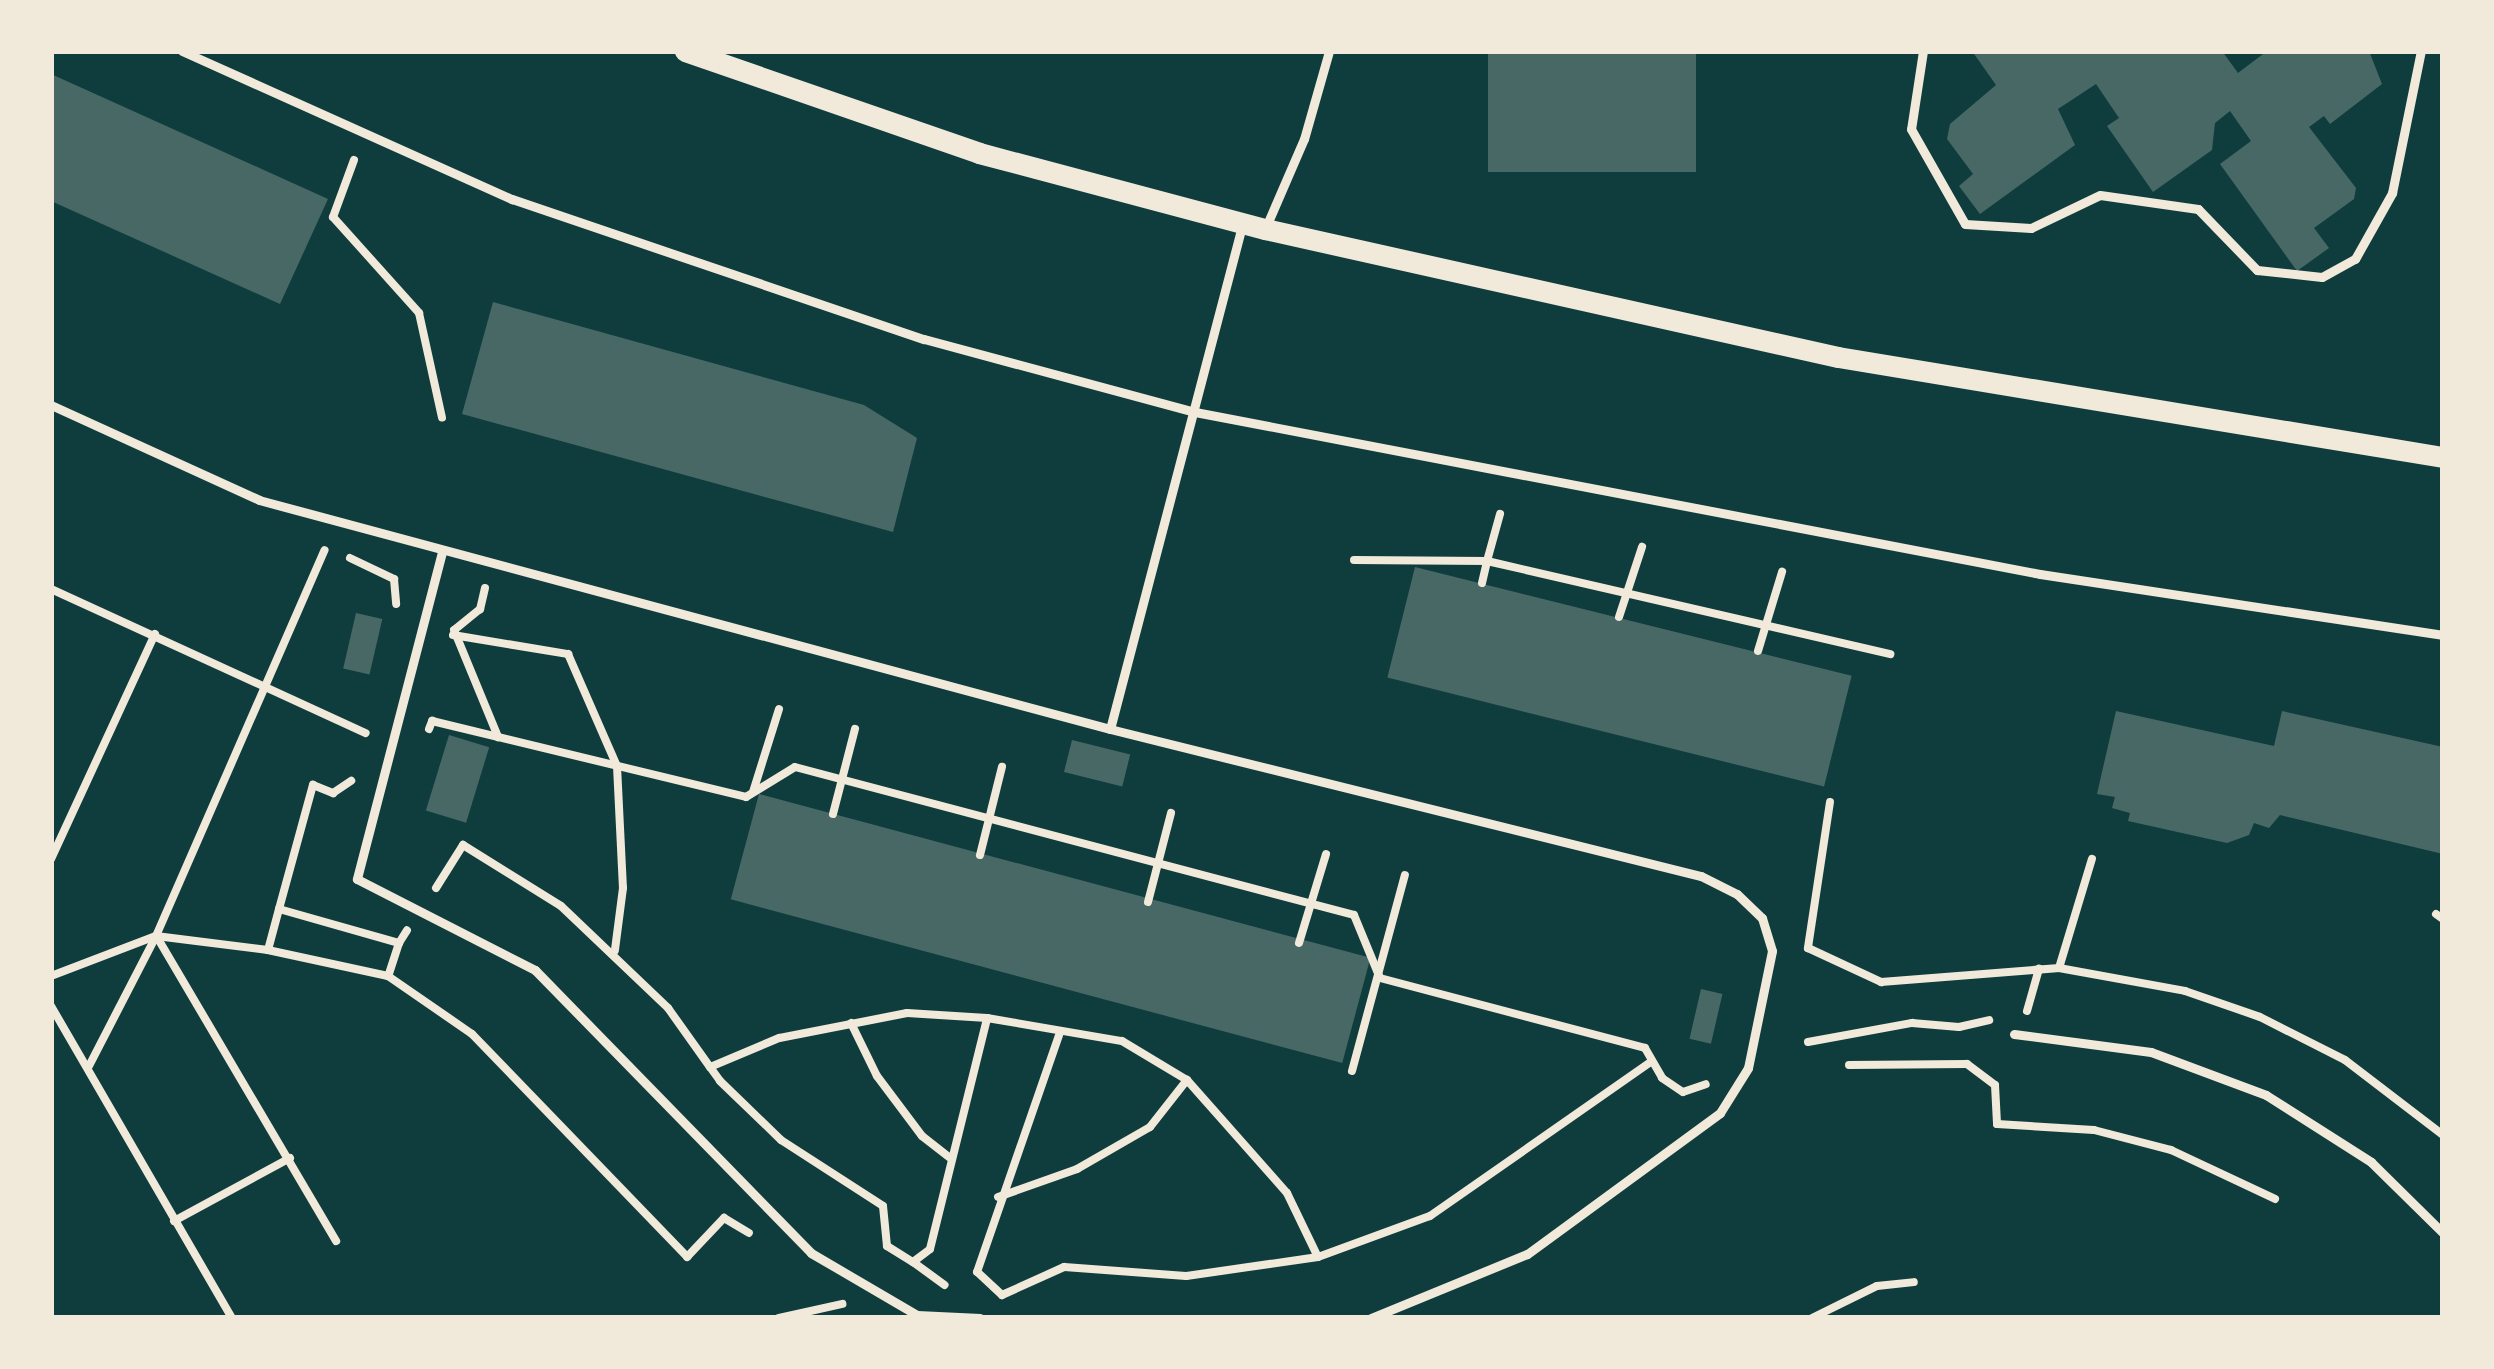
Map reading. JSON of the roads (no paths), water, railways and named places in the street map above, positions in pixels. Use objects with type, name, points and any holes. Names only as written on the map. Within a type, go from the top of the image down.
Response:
[{"type":"street","points":[[686,51],[979,153],[1254,226],[1838,357],[2443,458]]},
{"type":"lane","points":[[182,51],[512,199],[924,339],[1195,412],[2040,574],[2443,635]]},
{"type":"lane","points":[[1110,729],[1195,412],[1254,226],[1304,140],[1329,51]]},
{"type":"lane","points":[[1923,51],[1911,129],[1965,224],[2018,231],[2100,195],[2198,209],[2257,270],[2322,277],[2355,259],[2392,194],[2421,51]]},
{"type":"lane","points":[[51,405],[260,500],[1110,729],[1701,876],[1762,918],[1772,951],[1748,1068],[1720,1113],[1527,1254],[1371,1318]]},
{"type":"lane","points":[[442,552],[357,879],[422,908],[535,970],[811,1253],[917,1315],[980,1318]]},
{"type":"lane","points":[[2014,1034],[2151,1052],[2266,1095],[2371,1162],[2443,1233]]}]
